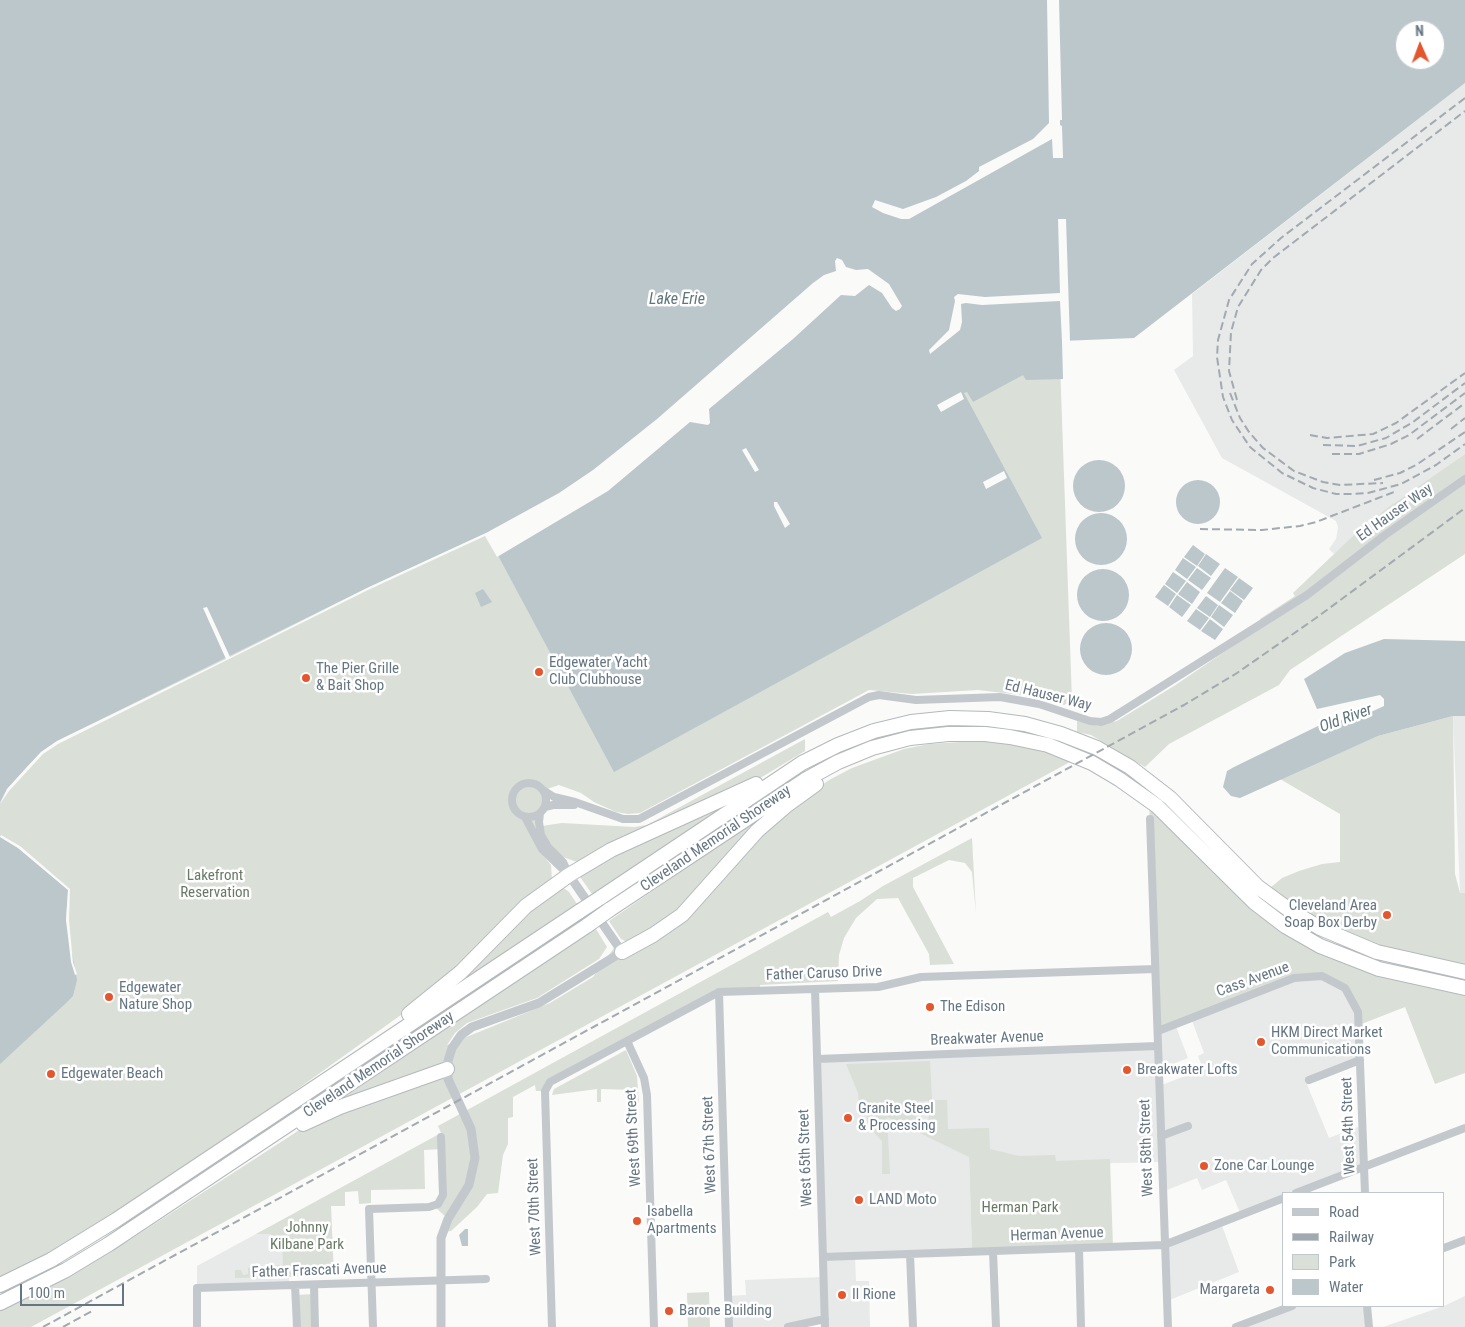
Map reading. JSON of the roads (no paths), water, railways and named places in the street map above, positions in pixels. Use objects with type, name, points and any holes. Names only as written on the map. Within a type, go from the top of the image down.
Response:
[{"type":"highway","name":"Cleveland Memorial Shoreway","points":[[0,1285],[89,1237],[802,763],[861,735],[924,720],[988,719],[1019,723],[1055,732],[1097,748],[1141,774],[1180,807],[1254,882],[1309,922],[1342,939],[1377,952],[1465,972]]},
{"type":"highway","name":"Cleveland Memorial Shoreway","points":[[0,1303],[87,1258],[815,774],[849,757],[898,741],[935,735],[985,734],[1036,742],[1072,754],[1100,767],[1142,794],[1244,894],[1297,933],[1332,952],[1379,969],[1465,988]]},
{"type":"highway","points":[[622,952],[654,935],[682,915],[757,831],[787,805],[827,777],[898,741]]},
{"type":"highway","points":[[354,1061],[384,1032],[430,999],[462,972],[526,906],[569,875],[611,850],[802,763]]},
{"type":"highway","points":[[244,1154],[331,1111],[447,1069]]},
{"type":"street","name":"Ed Hauser Way","points":[[583,805],[623,819],[646,817],[869,697],[879,695],[916,700],[998,696],[1039,704],[1090,721],[1101,722],[1110,719],[1307,594],[1385,535],[1465,479]]},
{"type":"street","points":[[569,875],[542,849],[525,817],[513,806],[514,791],[526,784],[535,784],[554,797],[583,805]]},
{"type":"street","points":[[441,1327],[440,1251],[443,1232],[448,1219],[469,1185],[475,1158],[471,1129],[451,1089],[447,1069],[452,1048],[468,1029],[539,1003],[622,952],[569,875],[563,862],[543,839],[539,825],[546,798],[542,790]]},
{"type":"street","points":[[525,817],[530,817],[553,804],[583,805]]},
{"type":"street","name":"West 58th Street","points":[[1150,819],[1168,1327]]},
{"type":"street","name":"Father Caruso Drive","points":[[547,1086],[550,1082],[719,992],[878,987],[921,977],[1155,969]]},
{"type":"street","name":"Cass Avenue","points":[[1158,1031],[1294,978],[1312,975],[1330,978],[1345,988],[1353,999]]},
{"type":"street","name":"West 65th Street","points":[[815,989],[825,1323]]},
{"type":"street","name":"West 67th Street","points":[[719,992],[729,1327]]},
{"type":"street","name":"West 54th Street","points":[[1353,999],[1358,1012],[1365,1192]]},
{"type":"street","name":"West 69th Street","points":[[627,1041],[644,1078],[647,1095],[654,1327]]},
{"type":"street","name":"Breakwater Avenue","points":[[817,1059],[1157,1046]]},
{"type":"street","points":[[1309,1080],[1360,1060]]},
{"type":"street","name":"West 70th Street","points":[[547,1086],[545,1092],[552,1327]]},
{"type":"street","points":[[1160,1136],[1188,1126]]},
{"type":"street","points":[[1299,1192],[1465,1128]]},
{"type":"street","points":[[373,1327],[369,1209],[429,1207],[438,1204],[443,1195],[441,1137]]},
{"type":"street","name":"Herman Avenue","points":[[823,1257],[1164,1245],[1282,1199]]},
{"type":"street","points":[[1445,1248],[1465,1240]]},
{"type":"street","points":[[1078,1248],[1081,1327]]},
{"type":"street","points":[[993,1251],[996,1327]]},
{"type":"street","points":[[910,1254],[912,1327]]},
{"type":"street","name":"Father Frascati Avenue","points":[[197,1327],[198,1288],[486,1280]]},
{"type":"street","points":[[295,1285],[297,1327]]},
{"type":"street","points":[[314,1285],[315,1327]]},
{"type":"street","points":[[1236,1327],[1289,1307]]},
{"type":"street","points":[[1368,1307],[1368,1327]]},
{"type":"street","points":[[788,1327],[825,1323]]},
{"type":"water","name":"Lake Erie","points":[[0,0],[1465,0],[1465,83],[1134,338],[1062,341],[1063,379],[1026,380],[1023,375],[973,402],[967,392],[964,393],[1042,538],[614,772],[486,533],[367,588],[57,741],[41,752],[7,789],[0,802]]},
{"type":"water","points":[[1094,460],[1104,460],[1118,467],[1125,481],[1125,491],[1118,505],[1104,512],[1094,512],[1084,508],[1077,501],[1073,491],[1073,481],[1077,471],[1084,464]]},
{"type":"water","points":[[1202,480],[1214,486],[1219,493],[1219,511],[1214,518],[1207,523],[1194,524],[1186,521],[1179,514],[1176,498],[1179,490],[1186,483]]},
{"type":"water","points":[[1096,513],[1106,513],[1120,520],[1127,534],[1127,544],[1120,558],[1106,565],[1096,565],[1086,561],[1079,554],[1075,544],[1075,534],[1079,524],[1086,517]]},
{"type":"water","points":[[1193,545],[1205,554],[1197,566],[1184,557]]},
{"type":"water","points":[[1206,554],[1220,564],[1211,576],[1198,566]]},
{"type":"water","points":[[1183,558],[1196,567],[1187,579],[1175,570]]},
{"type":"water","points":[[1197,568],[1211,578],[1202,590],[1188,580]]},
{"type":"water","points":[[1225,568],[1238,577],[1220,602],[1207,593]]},
{"type":"water","points":[[1098,569],[1108,569],[1122,576],[1129,590],[1129,600],[1122,614],[1108,621],[1098,621],[1088,617],[1081,610],[1077,600],[1077,590],[1081,580],[1088,573]]},
{"type":"water","points":[[1173,572],[1186,581],[1177,593],[1165,584]]},
{"type":"water","points":[[1239,578],[1253,588],[1244,600],[1230,590]]},
{"type":"water","points":[[1187,582],[1200,592],[1192,604],[1178,594]]},
{"type":"water","points":[[1164,585],[1176,594],[1168,606],[1155,597]]},
{"type":"water","points":[[483,589],[492,602],[481,607],[475,593]]},
{"type":"water","points":[[1230,591],[1243,601],[1235,613],[1221,603]]},
{"type":"water","points":[[1177,595],[1191,605],[1182,617],[1169,607]]},
{"type":"water","points":[[1206,596],[1218,605],[1210,617],[1197,608]]},
{"type":"water","points":[[1219,605],[1233,615],[1224,627],[1211,617]]},
{"type":"water","points":[[1196,609],[1209,618],[1200,630],[1187,621]]},
{"type":"water","points":[[1210,619],[1223,629],[1215,640],[1201,631]]},
{"type":"water","points":[[1101,623],[1111,623],[1125,630],[1132,644],[1132,654],[1125,668],[1111,675],[1101,675],[1091,671],[1084,664],[1080,654],[1080,644],[1084,634],[1091,627]]},
{"type":"water","name":"Old River","points":[[1384,639],[1465,641],[1465,716],[1453,716],[1378,736],[1240,798],[1231,796],[1223,787],[1227,771],[1318,726],[1371,712],[1384,706],[1384,699],[1380,695],[1317,709],[1304,679],[1345,653]]},
{"type":"water","points":[[0,837],[18,848],[68,890],[66,920],[77,980],[73,996],[0,1064]]},
{"type":"water","points":[[465,1229],[468,1229],[468,1246],[462,1246],[459,1235]]},
{"type":"railway","points":[[1465,98],[1281,238],[1252,264],[1229,300],[1218,340],[1217,357],[1223,397],[1232,420],[1250,447],[1282,473],[1313,488],[1336,494],[1352,494],[1368,493],[1401,484],[1436,465],[1465,444]]},
{"type":"railway","points":[[1237,400],[1229,371],[1231,332],[1238,307],[1261,270],[1273,258],[1465,111]]},
{"type":"railway","points":[[1310,435],[1327,438],[1373,434],[1396,423],[1465,373]]},
{"type":"railway","points":[[1323,445],[1357,446],[1386,438],[1413,422],[1465,383]]},
{"type":"railway","points":[[1230,393],[1240,418],[1249,432],[1263,448],[1294,471],[1323,482],[1340,485],[1383,483]]},
{"type":"railway","points":[[1332,454],[1359,454],[1391,444],[1409,435],[1465,393]]},
{"type":"railway","points":[[1417,439],[1465,403]]},
{"type":"railway","points":[[1451,429],[1465,418]]},
{"type":"railway","points":[[1374,480],[1400,473],[1416,465],[1465,432]]},
{"type":"railway","points":[[1200,529],[1262,530],[1300,526],[1316,522],[1394,492]]},
{"type":"railway","points":[[43,1327],[1184,705],[1237,673],[1316,618],[1465,508]]},
{"type":"railway","points":[[63,1327],[94,1310]]},
{"type":"place","name":"Edgewater Yacht Club Clubhouse","points":[[539,672]]},
{"type":"place","name":"The Pier Grille & Bait Shop","points":[[306,678]]},
{"type":"place","name":"Cleveland Area Soap Box Derby","points":[[1387,915]]},
{"type":"place","name":"Edgewater Nature Shop","points":[[109,997]]},
{"type":"place","name":"The Edison","points":[[930,1007]]},
{"type":"place","name":"HKM Direct Market Communications","points":[[1261,1042]]},
{"type":"place","name":"Breakwater Lofts","points":[[1127,1070]]},
{"type":"place","name":"Edgewater Beach","points":[[51,1074]]},
{"type":"place","name":"Granite Steel & Processing","points":[[848,1118]]},
{"type":"place","name":"Zone Car Lounge","points":[[1204,1166]]},
{"type":"place","name":"LAND Moto","points":[[859,1200]]},
{"type":"place","name":"Isabella Apartments","points":[[637,1221]]},
{"type":"place","name":"Margareta","points":[[1270,1290]]},
{"type":"place","name":"Il Rione","points":[[842,1295]]},
{"type":"place","name":"Barone Building","points":[[669,1311]]},
{"type":"park label","name":"Lakefront Reservation","points":[[215,884]]},
{"type":"park label","name":"Herman Park","points":[[1020,1208]]},
{"type":"park label","name":"Johnny Kilbane Park","points":[[307,1236]]}]
